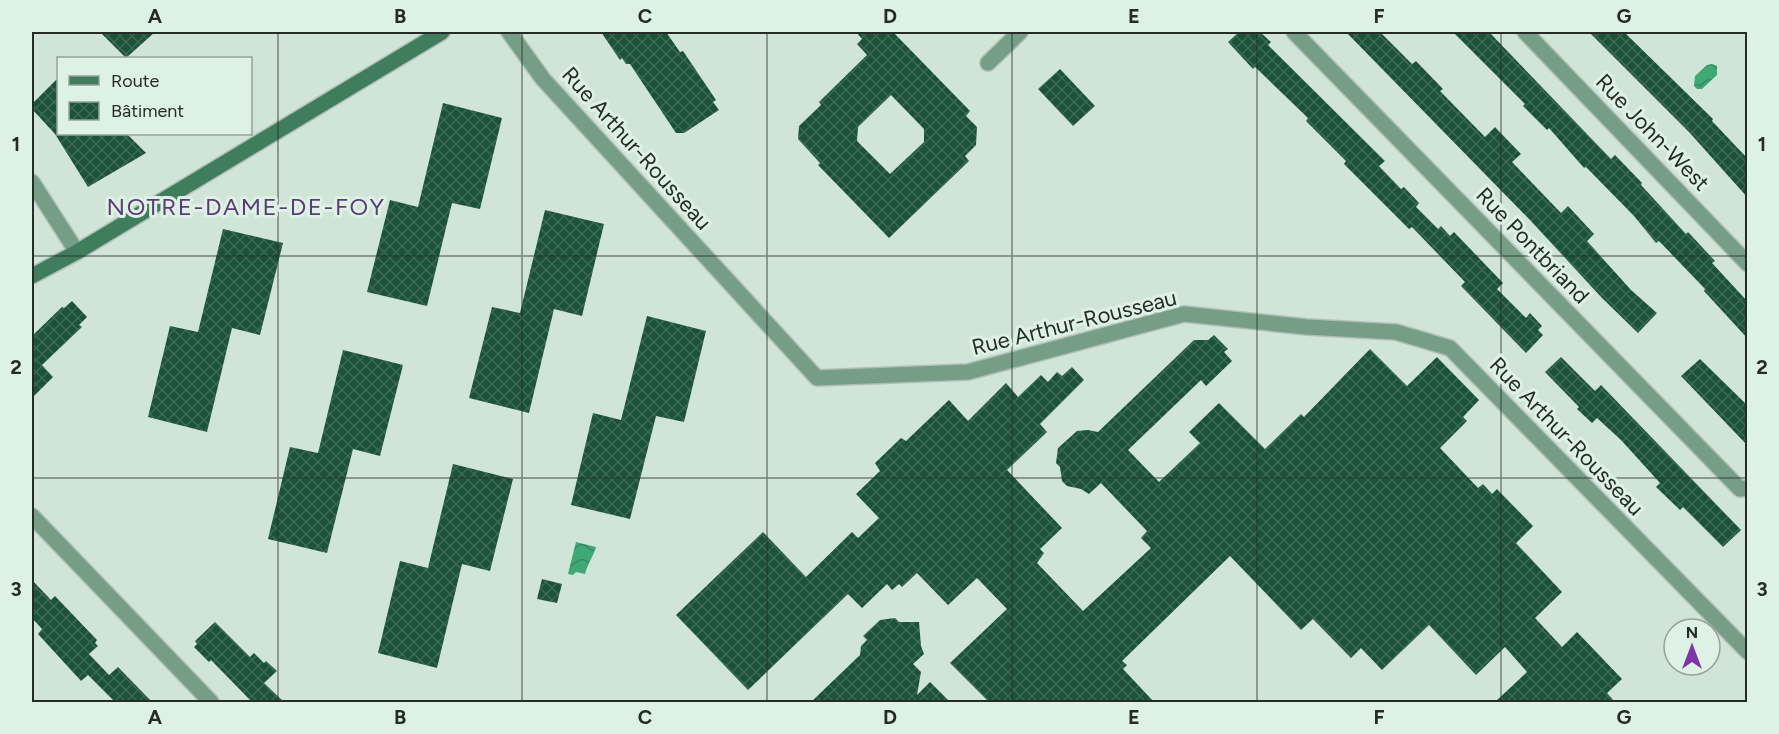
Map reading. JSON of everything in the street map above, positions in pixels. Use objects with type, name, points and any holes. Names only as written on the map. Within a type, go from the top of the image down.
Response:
[{"type":"main road","points":[[32,276],[77,252],[442,32]]},
{"type":"street","name":"Rue Arthur-Rousseau","points":[[509,32],[543,79],[817,378],[968,372],[1184,314],[1307,327],[1396,332],[1450,348],[1748,652]]},
{"type":"street","points":[[988,63],[1020,32]]},
{"type":"street","name":"Rue Pontbriand","points":[[1294,32],[1744,489]]},
{"type":"street","name":"Rue John-West","points":[[1525,32],[1748,264]]},
{"type":"street","points":[[32,182],[77,252]]},
{"type":"street","points":[[32,516],[211,702]]},
{"type":"water","points":[[1707,65],[1717,66],[1717,75],[1702,89],[1697,89],[1694,86],[1695,76]]},
{"type":"water","points":[[576,542],[596,547],[585,574],[576,572],[573,575],[568,574]]},
{"type":"building","points":[[100,32],[155,32],[127,57]]},
{"type":"building","points":[[601,32],[666,32],[680,52],[683,51],[716,100],[713,102],[719,110],[684,133],[676,133],[630,64],[626,64],[622,58],[620,60]]},
{"type":"building","points":[[856,32],[893,32],[970,111],[966,116],[977,127],[976,145],[965,156],[969,161],[889,238],[818,165],[820,163],[798,139],[799,126],[821,105],[819,102],[867,55],[857,44],[862,39]],"holes":[[[891,95],[924,129],[924,142],[890,174],[857,141],[858,127]]]},
{"type":"building","points":[[1239,32],[1260,32],[1271,42],[1268,45],[1385,161],[1379,166],[1401,189],[1404,187],[1419,203],[1416,207],[1438,229],[1441,226],[1450,236],[1454,232],[1503,283],[1497,289],[1526,318],[1530,313],[1542,326],[1538,330],[1543,335],[1526,353],[1461,286],[1465,282],[1412,227],[1409,229],[1344,164],[1346,161],[1306,121],[1308,118],[1255,67],[1253,69],[1228,42]]},
{"type":"building","points":[[1346,32],[1380,32],[1412,64],[1416,61],[1443,89],[1440,91],[1485,137],[1495,127],[1521,154],[1512,162],[1561,213],[1568,206],[1594,234],[1587,241],[1631,290],[1657,313],[1638,333],[1602,298],[1530,220]]},
{"type":"building","points":[[1453,32],[1489,32],[1611,159],[1615,155],[1642,183],[1641,185],[1686,234],[1688,232],[1715,261],[1712,263],[1748,302],[1748,339],[1659,241],[1656,243],[1634,216],[1586,167],[1584,168],[1549,128],[1547,130],[1523,106],[1525,104]]},
{"type":"building","points":[[1589,32],[1624,32],[1713,119],[1712,121],[1748,159],[1748,198],[1689,132]]},
{"type":"building","points":[[1060,69],[1095,106],[1073,126],[1038,89]]},
{"type":"building","points":[[57,79],[57,135],[128,135],[146,153],[88,187],[55,134],[32,109],[32,104]]},
{"type":"building","points":[[443,103],[502,118],[480,209],[452,203],[427,306],[367,292],[390,200],[418,207]]},
{"type":"building","points":[[545,210],[604,224],[582,316],[554,309],[529,413],[469,398],[492,307],[520,313]]},
{"type":"building","points":[[223,229],[283,243],[260,335],[232,328],[207,432],[148,417],[170,326],[198,332]]},
{"type":"building","points":[[72,301],[87,317],[79,325],[82,327],[42,365],[53,377],[32,398],[32,336],[62,307],[64,308]]},
{"type":"building","points":[[647,316],[706,331],[684,422],[656,416],[630,519],[571,505],[593,413],[621,420]]},
{"type":"building","points":[[1214,335],[1228,349],[1224,352],[1232,361],[1206,386],[1201,380],[1128,450],[1159,482],[1200,443],[1189,432],[1219,403],[1265,449],[1301,414],[1304,417],[1370,349],[1407,386],[1437,357],[1479,400],[1463,417],[1467,421],[1440,448],[1478,488],[1483,484],[1492,494],[1497,489],[1533,526],[1516,543],[1562,592],[1535,618],[1562,647],[1577,632],[1622,679],[1607,693],[1615,702],[1495,702],[1527,672],[1505,647],[1476,675],[1429,625],[1382,670],[1361,648],[1351,658],[1313,619],[1301,630],[1230,556],[1122,661],[1127,665],[1123,669],[1154,702],[989,702],[950,663],[1007,609],[977,578],[948,605],[917,573],[902,587],[899,584],[892,590],[887,584],[862,608],[848,594],[748,690],[676,615],[763,532],[806,577],[852,532],[858,538],[879,518],[856,494],[880,471],[875,463],[901,438],[906,441],[949,400],[968,421],[1006,383],[1018,397],[1041,375],[1048,382],[1057,372],[1062,376],[1072,367],[1084,380],[1040,424],[1047,432],[1007,470],[1062,528],[1040,549],[1044,553],[1037,563],[1083,611],[1151,548],[1141,538],[1147,531],[1101,483],[1089,494],[1081,489],[1067,486],[1062,481],[1060,467],[1056,463],[1058,448],[1077,431],[1098,432],[1194,340],[1208,340]]},
{"type":"building","points":[[343,350],[403,365],[380,456],[353,449],[327,553],[268,539],[290,447],[318,453]]},
{"type":"building","points":[[1561,357],[1595,391],[1601,385],[1741,530],[1723,547],[1683,507],[1680,510],[1656,487],[1660,483],[1621,440],[1597,418],[1592,423],[1545,372]]},
{"type":"building","points":[[1700,359],[1748,406],[1748,446],[1681,376]]},
{"type":"building","points":[[453,464],[513,479],[490,571],[462,564],[437,668],[378,653],[400,561],[428,568]]},
{"type":"building","points":[[542,579],[562,584],[557,603],[537,599]]},
{"type":"building","points":[[32,580],[51,600],[55,596],[97,640],[95,643],[98,646],[89,654],[109,675],[118,667],[152,702],[115,702],[88,675],[81,681],[38,634],[42,629],[32,618]]},
{"type":"building","points":[[895,618],[899,622],[919,622],[924,654],[913,664],[921,672],[917,695],[930,682],[950,702],[811,702],[860,655],[861,646],[867,640],[863,636],[880,620]]},
{"type":"building","points":[[215,622],[250,657],[254,653],[277,671],[264,683],[284,702],[252,702],[211,660],[209,662],[194,647],[197,644],[195,641]]},
{"type":"district","name":"NOTRE-DAME-DE-FOY","points":[[246,207]]}]
